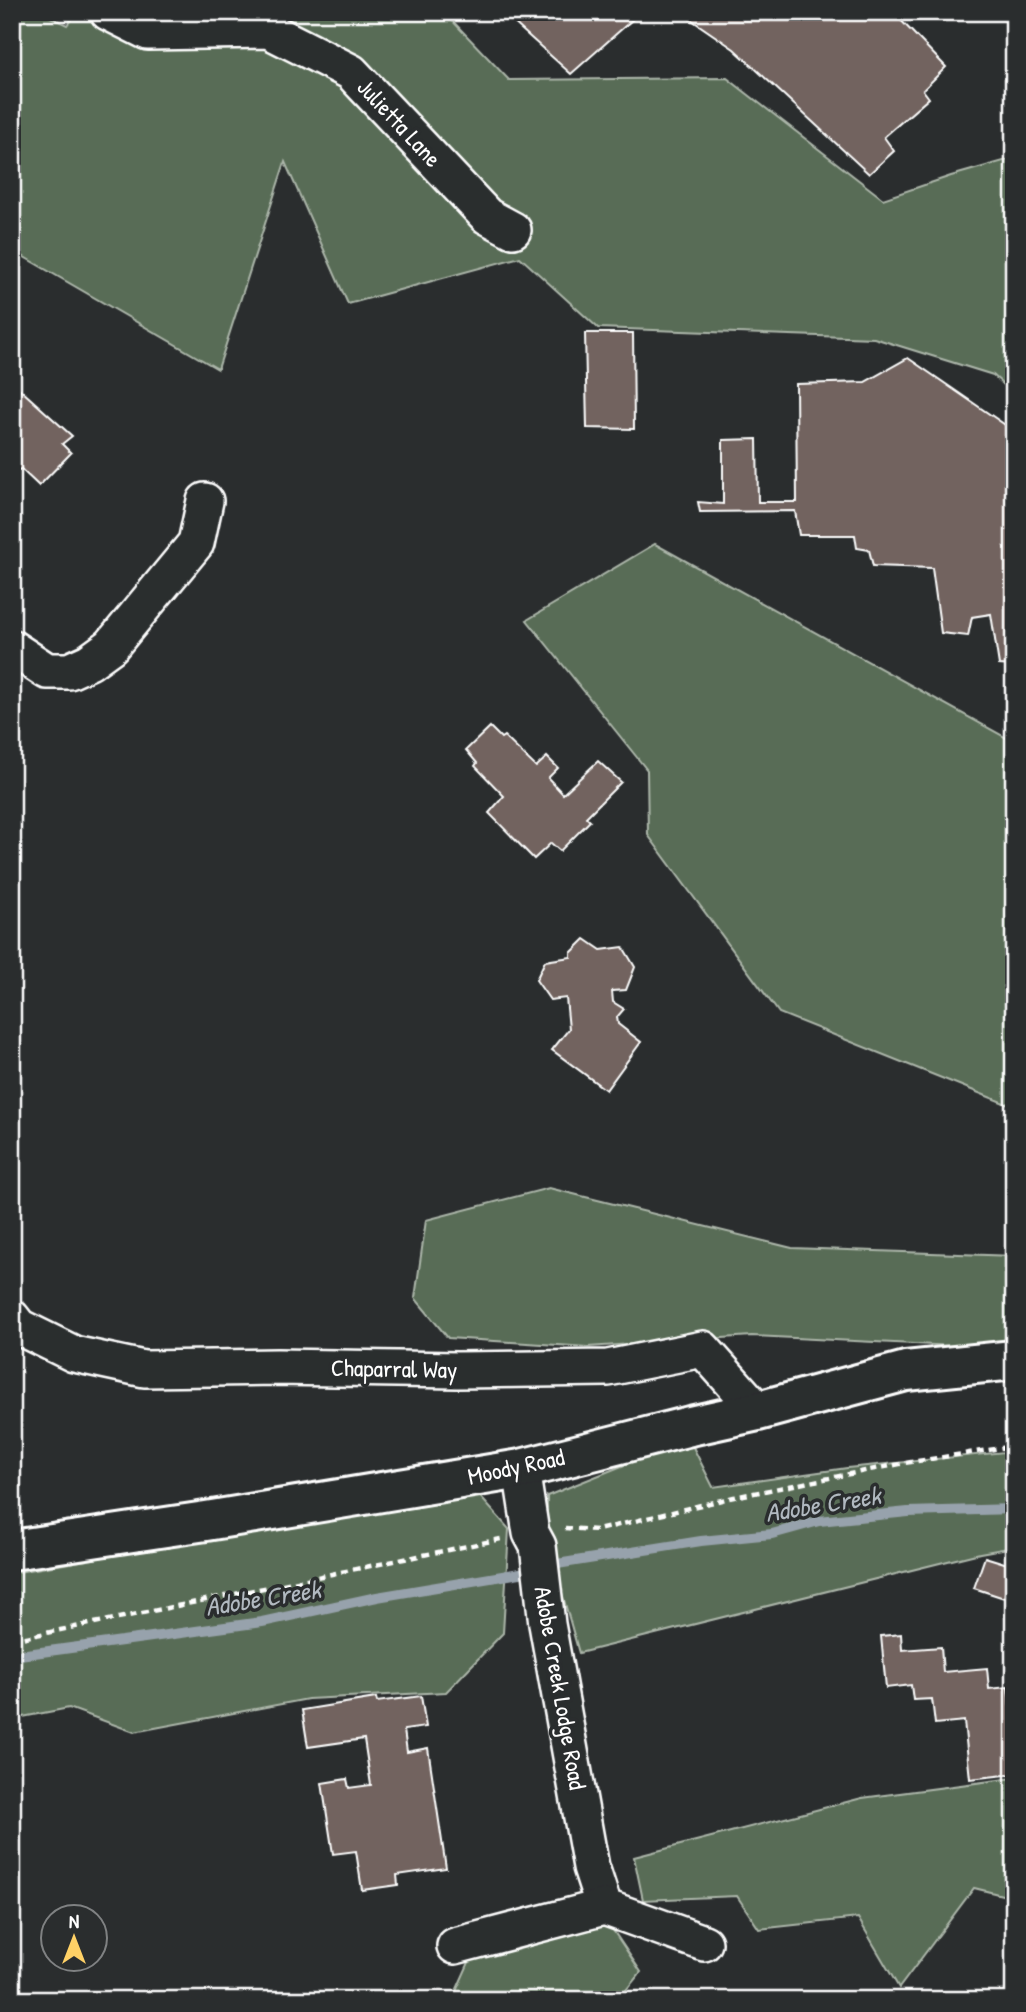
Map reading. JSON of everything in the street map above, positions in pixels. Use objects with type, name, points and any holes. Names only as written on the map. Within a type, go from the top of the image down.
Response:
[{"type":"street","name":"Julietta Lane","points":[[108,12],[148,32],[268,30],[351,72],[487,216],[513,230]]},
{"type":"street","points":[[12,648],[47,671],[69,671],[89,663],[111,646],[196,543],[205,501]]},
{"type":"street","name":"Chaparral Way","points":[[12,1318],[19,1328],[74,1354],[144,1369],[608,1368],[702,1349],[758,1411]]},
{"type":"street","name":"Moody Road","points":[[12,1550],[521,1469],[758,1411],[906,1371],[1014,1360]]},
{"type":"street","name":"Adobe Creek Lodge Road","points":[[521,1469],[531,1533],[538,1546],[547,1624],[592,1867],[604,1907]]},
{"type":"street","points":[[455,1946],[604,1907],[704,1943]]},
{"type":"green space","points":[[12,12],[40,12],[67,25],[77,12],[444,12],[509,80],[727,78],[883,199],[1014,158],[1014,394],[993,375],[874,338],[598,328],[520,257],[348,304],[285,162],[218,369],[12,250]]},
{"type":"green space","points":[[655,544],[1014,742],[1014,1107],[779,1013],[648,835],[647,770],[527,620]]},
{"type":"green space","points":[[549,1188],[792,1248],[1014,1256],[1014,1349],[752,1336],[588,1347],[448,1338],[415,1298],[426,1220]]},
{"type":"green space","points":[[689,1439],[713,1487],[847,1468],[1014,1451],[1014,1547],[980,1553],[579,1653],[547,1540],[547,1496]]},
{"type":"green space","points":[[476,1492],[509,1529],[503,1633],[446,1692],[308,1699],[134,1732],[69,1708],[12,1719],[12,1573]]},
{"type":"green space","points":[[1014,1778],[1014,1898],[974,1888],[899,1988],[858,1918],[759,1929],[737,1896],[643,1900],[634,1857],[862,1798]]},
{"type":"green space","points":[[590,1896],[641,1972],[618,2000],[452,2000],[488,1920]]},
{"type":"building","points":[[502,12],[641,12],[571,74]]},
{"type":"building","points":[[680,12],[794,12],[798,16],[802,12],[893,12],[946,67],[923,90],[929,98],[884,137],[894,151],[869,174],[734,49]]},
{"type":"building","points":[[585,333],[633,333],[634,429],[587,428]]},
{"type":"building","points":[[908,358],[1014,431],[1014,666],[999,665],[991,614],[972,617],[968,636],[941,633],[932,568],[873,566],[869,550],[857,548],[855,535],[799,535],[795,511],[700,512],[698,502],[723,504],[723,440],[757,439],[758,502],[797,502],[796,384],[865,382]]},
{"type":"building","points":[[12,382],[72,436],[62,444],[71,453],[39,486],[21,469],[15,472],[12,470]]},
{"type":"building","points":[[490,727],[501,738],[504,736],[536,767],[547,757],[558,768],[548,778],[563,794],[598,761],[621,782],[586,817],[590,821],[560,851],[551,843],[534,859],[489,813],[504,796],[475,766],[477,763],[466,750]]},
{"type":"building","points":[[585,939],[601,950],[623,947],[635,967],[626,990],[612,991],[613,1002],[624,1009],[617,1017],[618,1024],[641,1042],[606,1090],[552,1050],[569,1029],[566,998],[550,1000],[536,980],[545,961],[571,957],[571,953]]},
{"type":"building","points":[[985,1557],[1014,1566],[1004,1598],[974,1588]]},
{"type":"building","points":[[901,1634],[902,1650],[941,1647],[943,1672],[987,1668],[989,1689],[1008,1687],[1010,1708],[1014,1707],[1014,1774],[970,1779],[964,1721],[935,1724],[932,1699],[913,1700],[911,1685],[886,1688],[881,1636]]},
{"type":"building","points":[[421,1696],[426,1727],[404,1730],[407,1752],[428,1748],[446,1868],[397,1875],[398,1885],[362,1890],[356,1851],[333,1854],[322,1783],[347,1779],[349,1788],[371,1785],[364,1739],[308,1747],[302,1710],[376,1698],[377,1702]]},
{"type":"waterway","name":"Adobe Creek","points":[[557,1564],[701,1541],[772,1534],[819,1521],[908,1512],[1014,1509]]},
{"type":"waterway","name":"Adobe Creek","points":[[12,1656],[262,1622],[377,1597],[520,1573]]}]
